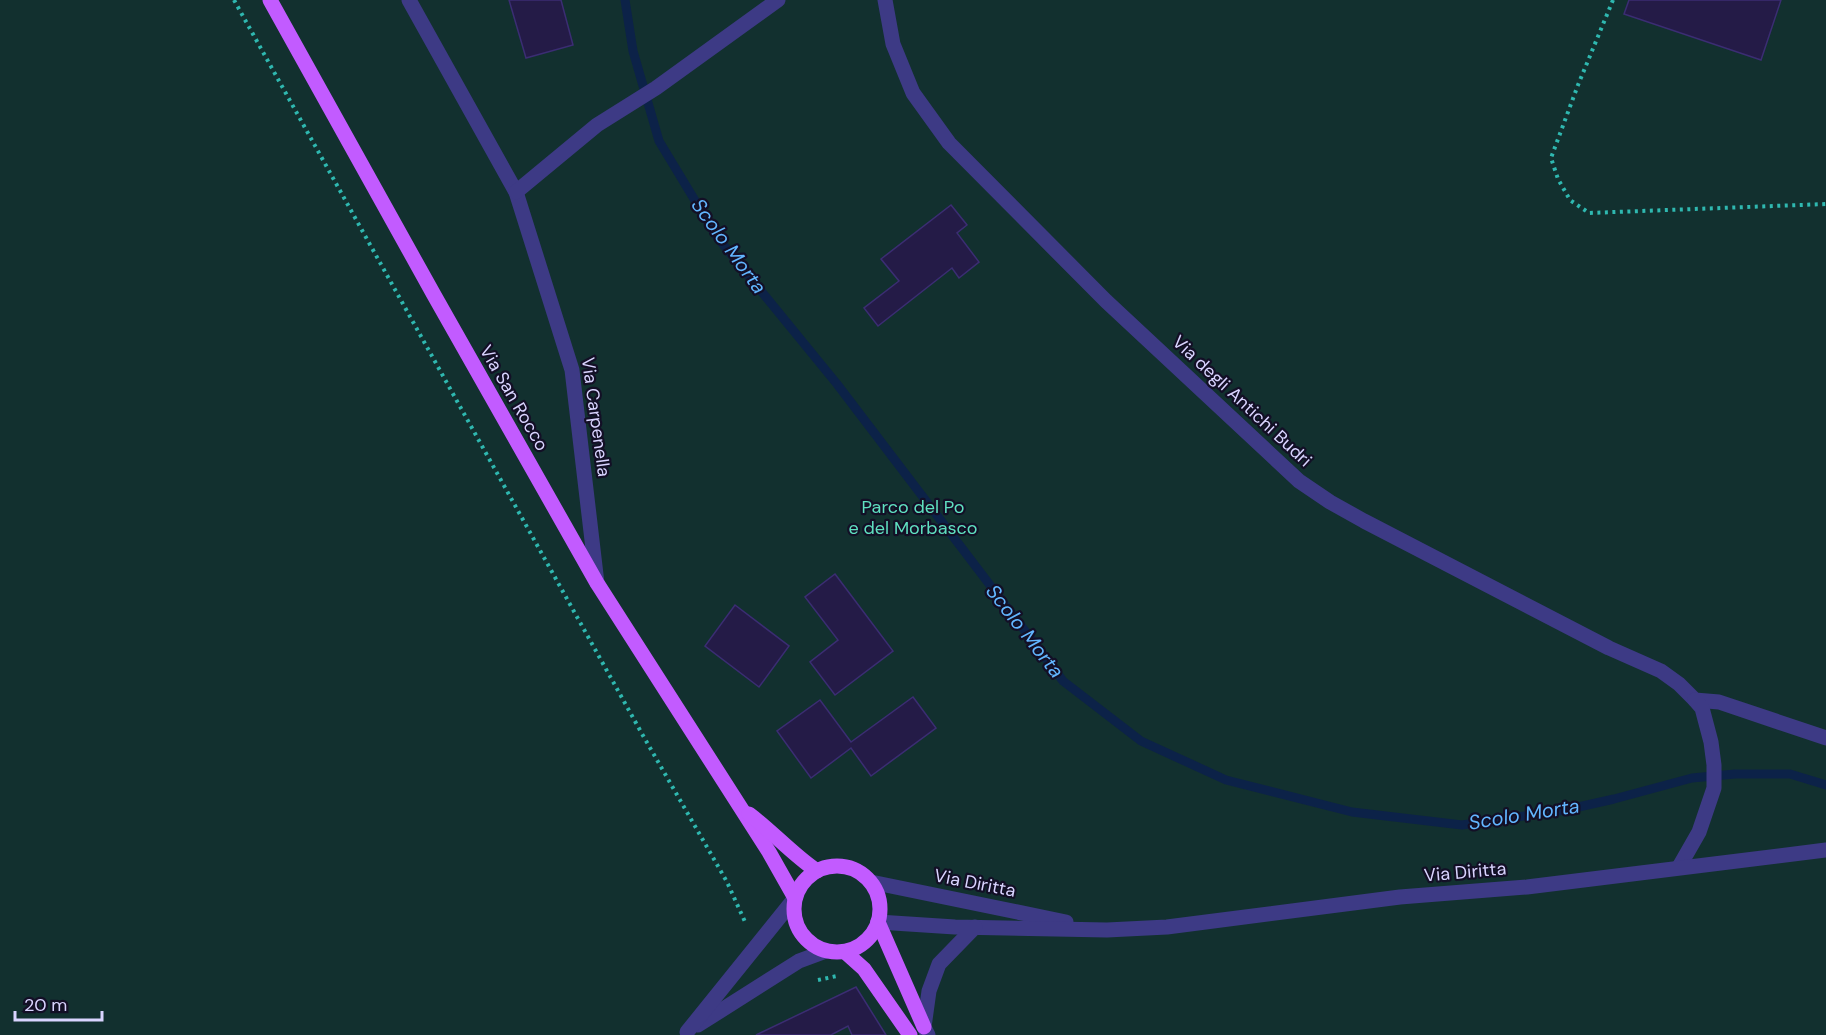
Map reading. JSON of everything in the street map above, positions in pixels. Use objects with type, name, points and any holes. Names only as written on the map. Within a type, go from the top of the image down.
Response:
[{"type":"main road","name":"Via San Rocco","points":[[270,0],[597,583],[769,852],[795,898]]},
{"type":"main road","name":"Via San Rocco","points":[[739,806],[769,829],[798,858],[817,871]]},
{"type":"main road","points":[[831,867],[846,867],[860,873],[871,882],[880,908],[874,933],[866,942],[845,952],[826,951],[813,946],[804,937],[796,925],[794,912],[795,898],[807,878],[817,871],[831,867]]},
{"type":"main road","points":[[878,922],[926,1031]]},
{"type":"main road","points":[[845,952],[864,969],[910,1035]]},
{"type":"street","name":"Via Carpenella","points":[[409,0],[516,192],[572,370],[597,583]]},
{"type":"street","points":[[516,192],[597,126],[656,88],[778,0]]},
{"type":"street","name":"Via degli Antichi Budri","points":[[885,0],[893,45],[913,93],[948,143],[1106,301],[1299,481],[1364,521],[1609,648],[1661,671],[1695,699],[1702,708],[1711,742],[1714,788],[1699,832],[1679,867]]},
{"type":"street","points":[[1695,699],[1719,702],[1826,738]]},
{"type":"street","name":"Via Diritta","points":[[878,922],[955,927],[1107,930],[1167,927],[1388,898],[1527,887],[1826,850]]},
{"type":"street","name":"Via Diritta","points":[[871,882],[1107,930]]},
{"type":"street","points":[[685,1034],[795,898]]},
{"type":"street","points":[[926,1031],[928,992],[939,964],[975,927]]},
{"type":"street","points":[[685,1034],[799,961],[826,951]]},
{"type":"path","points":[[1612,0],[1551,158],[1558,179],[1570,200],[1589,213],[1826,204]]},
{"type":"green space","name":"Parco del Po e del Morbasco","points":[[0,0],[1826,0],[1826,1035],[0,1035]]},
{"type":"building","points":[[509,0],[561,0],[573,45],[526,58]]},
{"type":"building","points":[[1629,0],[1781,0],[1761,60],[1624,14]]},
{"type":"building","points":[[951,205],[967,225],[957,233],[979,262],[959,278],[952,268],[878,326],[864,308],[899,281],[881,259]]},
{"type":"building","points":[[835,574],[893,651],[835,695],[810,662],[838,640],[805,597]]},
{"type":"building","points":[[735,605],[789,646],[759,687],[705,646]]},
{"type":"building","points":[[913,697],[936,728],[871,776],[851,748],[811,778],[777,731],[820,700],[851,742]]},
{"type":"building","points":[[856,987],[886,1035],[852,1035],[848,1026],[831,1035],[756,1035]]},
{"type":"waterway","name":"Scolo Morta","points":[[625,0],[633,51],[659,141],[717,237],[837,384],[1063,681],[1141,741],[1226,780],[1352,812],[1462,825],[1565,810],[1692,778],[1735,774],[1790,774],[1826,785]]}]
